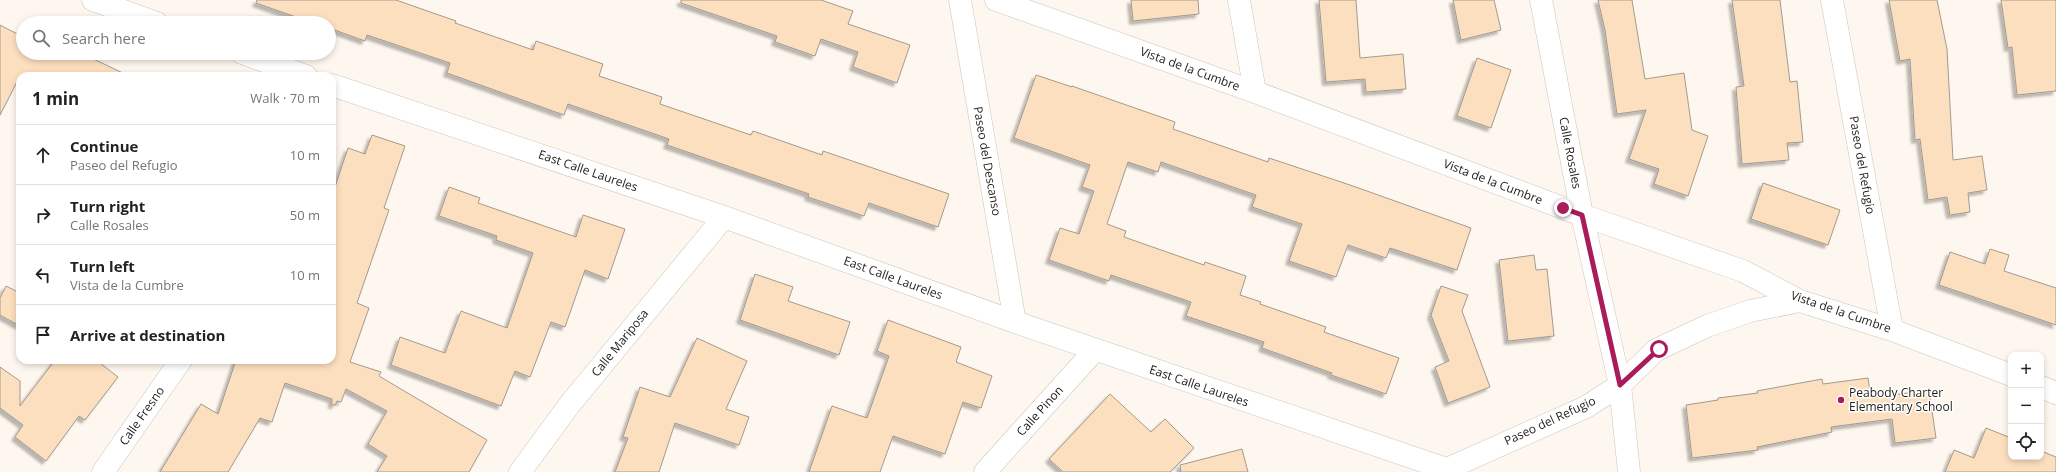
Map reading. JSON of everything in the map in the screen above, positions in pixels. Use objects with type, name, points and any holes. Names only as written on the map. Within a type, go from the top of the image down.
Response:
[{"type":"street","points":[[92,0],[137,16]]},
{"type":"street","name":"Paseo del Descanso","points":[[960,0],[1015,322]]},
{"type":"street","name":"Vista de la Cumbre","points":[[996,0],[1255,92],[1582,215],[1743,271],[1800,300],[1892,330],[2008,374]]},
{"type":"street","points":[[1240,0],[1255,92]]},
{"type":"street","name":"Calle Rosales","points":[[1541,0],[1582,215],[1620,385],[1629,472]]},
{"type":"street","name":"Paseo del Refugio","points":[[1832,0],[1892,330]]},
{"type":"street","points":[[261,60],[295,72]]},
{"type":"street","name":"East Calle Laureles","points":[[336,87],[724,217],[1095,350],[1451,471]]},
{"type":"street","name":"Calle Mariposa","points":[[520,472],[570,404],[724,217]]},
{"type":"street","name":"Paseo del Refugio","points":[[1451,471],[1586,407],[1620,385],[1656,350],[1707,326],[1750,311],[1800,300]]},
{"type":"street","name":"Calle Pinon","points":[[985,472],[1095,350]]},
{"type":"street","name":"Calle Fresno","points":[[103,472],[178,364]]},
{"type":"street","points":[[2044,388],[2056,393]]},
{"type":"building","points":[[257,0],[396,0],[456,21],[455,23],[533,50],[536,41],[603,64],[599,76],[662,97],[660,104],[751,135],[753,131],[822,155],[823,151],[949,194],[938,227],[869,203],[864,216],[808,197],[809,194],[667,145],[669,139],[568,104],[564,115],[447,73],[450,63],[367,35],[365,41],[336,31],[336,16],[293,16],[256,3]]},
{"type":"building","points":[[681,0],[821,0],[853,11],[848,24],[910,45],[897,83],[853,67],[858,52],[821,39],[815,56],[775,42],[777,36],[681,3]]},
{"type":"building","points":[[1131,0],[1198,0],[1199,14],[1133,21]]},
{"type":"building","points":[[1319,0],[1356,0],[1360,58],[1403,54],[1406,89],[1366,92],[1365,79],[1326,82]]},
{"type":"building","points":[[1453,0],[1494,0],[1501,30],[1461,40]]},
{"type":"building","points":[[1598,0],[1632,0],[1645,79],[1684,73],[1692,130],[1708,136],[1688,196],[1654,184],[1659,169],[1629,159],[1646,110],[1617,114],[1605,30]]},
{"type":"building","points":[[1732,0],[1780,0],[1790,82],[1797,81],[1803,142],[1787,143],[1789,160],[1742,164],[1736,87],[1744,86]]},
{"type":"building","points":[[1889,0],[1937,0],[1947,49],[1953,160],[1982,156],[1987,190],[1968,193],[1970,212],[1950,215],[1947,197],[1928,200],[1920,139],[1915,140],[1910,59],[1900,61]]},
{"type":"building","points":[[2001,0],[2056,0],[2056,91],[2017,95],[2012,47],[2008,48]]},
{"type":"building","points":[[0,25],[16,33],[16,60],[96,60],[121,72],[16,72],[16,84],[0,115]]},
{"type":"building","points":[[1477,58],[1511,70],[1491,128],[1457,116]]},
{"type":"building","points":[[1036,75],[1175,122],[1173,129],[1268,162],[1269,158],[1471,228],[1457,270],[1390,248],[1386,258],[1348,245],[1336,277],[1289,261],[1302,224],[1252,207],[1256,195],[1161,162],[1158,172],[1128,162],[1107,224],[1126,231],[1124,237],[1204,265],[1205,262],[1246,276],[1240,295],[1261,302],[1260,304],[1326,327],[1324,332],[1399,358],[1386,394],[1331,375],[1332,373],[1262,348],[1264,342],[1186,316],[1191,302],[1111,275],[1109,281],[1049,260],[1060,228],[1079,234],[1094,191],[1082,187],[1090,165],[1014,138]]},
{"type":"building","points":[[372,135],[405,146],[384,208],[389,210],[357,303],[369,308],[350,362],[381,372],[379,376],[487,440],[469,472],[377,472],[387,456],[368,444],[387,411],[346,389],[341,402],[337,401],[335,405],[332,405],[332,399],[285,383],[272,422],[260,418],[228,472],[160,472],[201,404],[218,414],[235,364],[336,364],[336,184],[348,148],[365,154]]},
{"type":"building","points":[[1763,183],[1840,210],[1828,245],[1751,219]]},
{"type":"building","points":[[449,187],[480,198],[478,203],[576,237],[583,215],[625,229],[608,279],[585,270],[565,327],[551,322],[530,377],[515,371],[501,406],[391,365],[400,337],[445,353],[461,311],[507,328],[533,253],[496,240],[497,236],[439,216]]},
{"type":"building","points":[[1990,249],[2009,255],[2004,271],[2056,288],[2056,325],[1939,285],[1950,252],[1985,264]]},
{"type":"building","points":[[1534,255],[1536,270],[1547,269],[1554,336],[1508,341],[1499,260]]},
{"type":"building","points":[[755,274],[793,287],[788,301],[850,322],[839,355],[740,320]]},
{"type":"building","points":[[6,286],[16,291],[16,324],[0,315],[0,298]]},
{"type":"building","points":[[1441,286],[1468,295],[1462,311],[1490,387],[1448,403],[1435,367],[1449,361],[1431,315]]},
{"type":"building","points":[[888,320],[961,347],[956,362],[992,376],[981,408],[963,402],[945,454],[893,436],[880,472],[809,472],[832,406],[867,418],[889,356],[877,351]]},
{"type":"building","points":[[697,338],[747,361],[726,409],[749,417],[739,445],[675,423],[659,472],[615,472],[628,438],[623,437],[640,387],[670,397]]},
{"type":"building","points":[[52,364],[101,364],[118,377],[85,420],[79,416],[46,461],[15,437],[23,425],[0,408],[0,367],[20,381],[20,406]]},
{"type":"building","points":[[1868,378],[1871,398],[1929,390],[1936,438],[1895,443],[1892,419],[1831,427],[1832,432],[1757,447],[1758,450],[1692,458],[1686,405],[1718,400],[1718,398],[1758,393],[1757,391],[1822,379],[1823,384]]},
{"type":"building","points":[[1110,394],[1151,432],[1165,419],[1194,448],[1170,472],[1063,472],[1049,459]]},
{"type":"building","points":[[1986,428],[2008,437],[2008,460],[2044,460],[2044,452],[2056,457],[2056,472],[1945,472],[1954,450],[1974,458]]},
{"type":"building","points":[[1242,449],[1248,472],[1181,472],[1180,465]]},
{"type":"place","name":"Peabody Charter Elementary School","points":[[1841,400]]},
{"type":"route","points":[[1563,208],[1582,215],[1620,385],[1656,350],[1659,349]]}]
